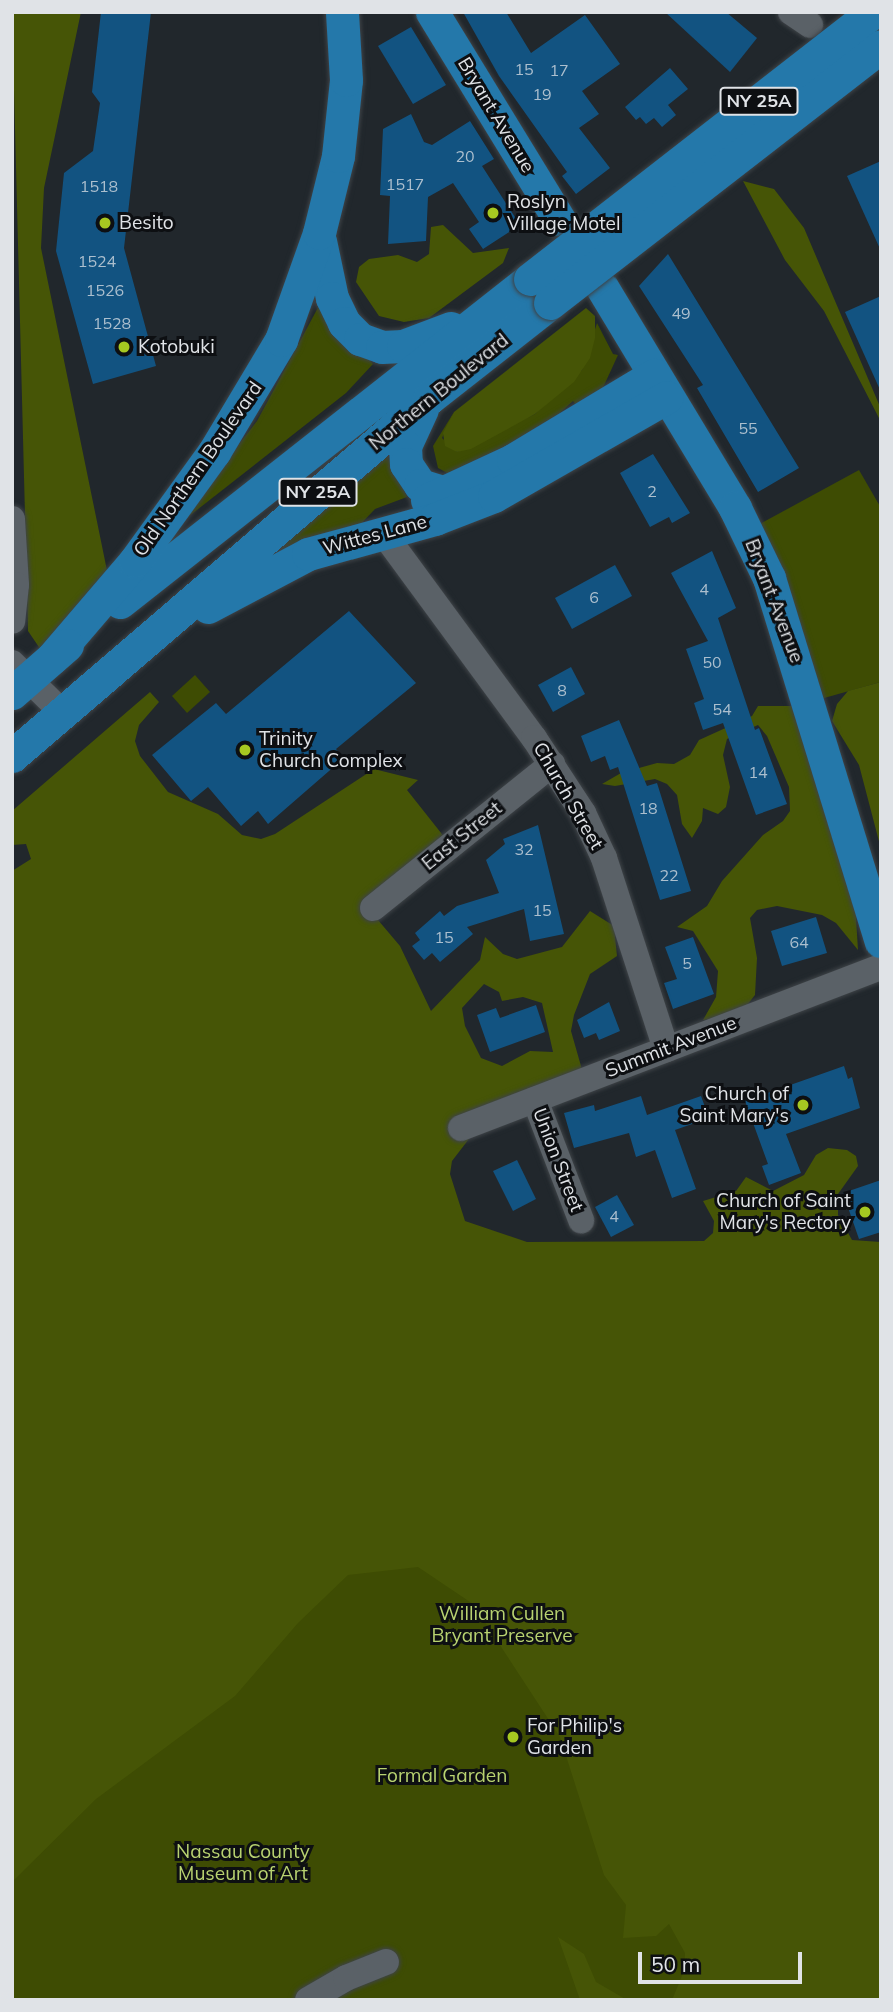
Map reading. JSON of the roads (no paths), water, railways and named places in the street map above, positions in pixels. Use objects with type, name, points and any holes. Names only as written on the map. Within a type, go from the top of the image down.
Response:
[{"type":"main road","points":[[344,27],[349,26],[364,12]]},
{"type":"main road","name":"Bryant Avenue","points":[[432,12],[559,219]]},
{"type":"main road","name":"Northern Boulevard","points":[[12,756],[429,398],[540,291],[873,12]]},
{"type":"main road","name":"Old Northern Boulevard","points":[[26,673],[135,561],[250,397],[281,340],[320,233],[343,118],[344,27]]},
{"type":"main road","name":"Northern Boulevard","points":[[26,673],[540,291],[881,46]]},
{"type":"main road","points":[[320,233],[327,283],[339,314],[350,332],[373,345],[403,346],[429,339],[540,291]]},
{"type":"main road","name":"Bryant Avenue","points":[[603,289],[735,508],[769,578],[881,942]]},
{"type":"main road","points":[[384,534],[386,521],[396,513],[441,506],[513,460],[661,386]]},
{"type":"main road","points":[[429,398],[409,433],[406,464],[420,485],[441,506]]},
{"type":"main road","name":"Wittes Lane","points":[[90,687],[241,587],[308,554],[384,534]]},
{"type":"street","points":[[412,572],[411,543],[441,506]]},
{"type":"street","points":[[12,519],[12,621]]},
{"type":"street","name":"Church Street","points":[[384,534],[552,764],[604,858],[666,1049]]},
{"type":"street","points":[[26,673],[62,712]]},
{"type":"street","name":"East Street","points":[[373,908],[552,764]]},
{"type":"street","name":"Summit Avenue","points":[[461,1128],[881,967]]},
{"type":"street","name":"Union Street","points":[[535,1100],[581,1220]]},
{"type":"street","points":[[308,2000],[346,1978],[387,1962]]},
{"type":"place","name":"Roslyn Village Motel","points":[[493,213]]},
{"type":"place","name":"Besito","points":[[105,223]]},
{"type":"place","name":"Kotobuki","points":[[124,347]]},
{"type":"place","name":"Trinity Church Complex","points":[[245,750]]},
{"type":"place","name":"Church of Saint Mary's","points":[[803,1105]]},
{"type":"place","name":"Church of Saint Mary's Rectory","points":[[865,1212]]},
{"type":"place","name":"For Philip's Garden","points":[[513,1737]]},
{"type":"park label","name":"William Cullen Bryant Preserve","points":[[502,1625]]},
{"type":"park label","name":"Formal Garden","points":[[442,1776]]},
{"type":"park label","name":"Nassau County Museum of Art","points":[[243,1863]]}]
